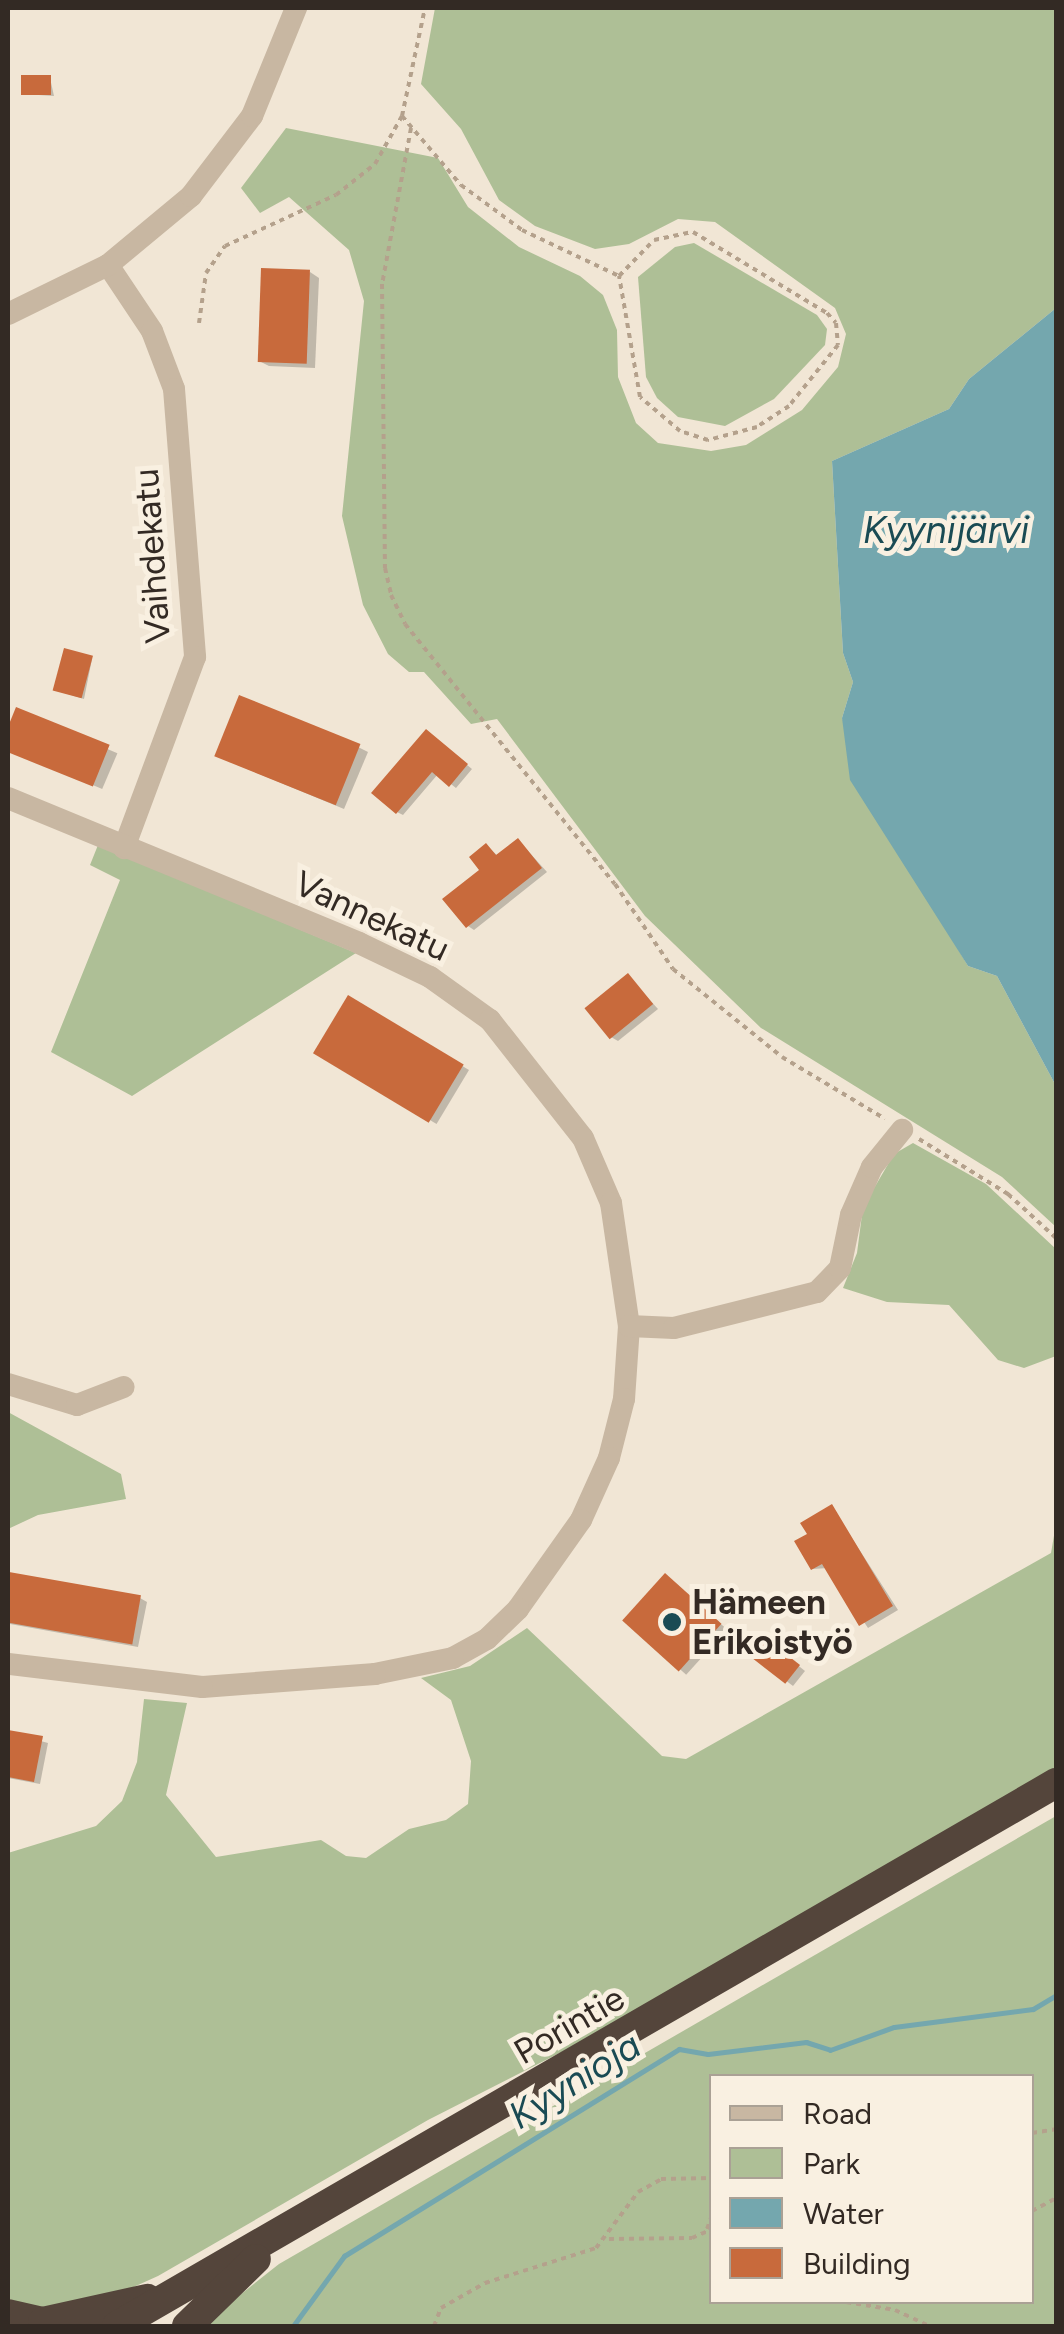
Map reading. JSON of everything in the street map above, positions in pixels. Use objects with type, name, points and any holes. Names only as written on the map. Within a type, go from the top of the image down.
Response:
[{"type":"highway","name":"Porintie","points":[[117,2326],[1056,1783]]},
{"type":"highway","points":[[187,2326],[280,2233]]},
{"type":"highway","points":[[8,2314],[43,2322],[179,2292]]},
{"type":"street","points":[[8,314],[108,265],[177,208],[226,155],[275,71],[296,8]]},
{"type":"street","name":"Vaihdekatu","points":[[108,265],[152,330],[174,388],[194,656],[124,848]]},
{"type":"street","name":"Vannekatu","points":[[8,798],[377,952],[430,977],[490,1020],[528,1059],[583,1138],[611,1204],[629,1326],[624,1398],[609,1458],[582,1520],[518,1608],[487,1639],[453,1658],[375,1674],[202,1687],[8,1664]]},
{"type":"street","points":[[629,1326],[674,1328],[816,1292],[840,1268],[851,1215],[872,1167],[902,1130]]},
{"type":"street","points":[[8,1384],[77,1404],[124,1387]]},
{"type":"path","points":[[200,323],[206,273],[225,246],[356,182],[375,164],[402,116],[425,8]]},
{"type":"path","points":[[402,116],[461,184],[522,230],[619,276],[630,311],[631,374],[654,415],[680,431],[708,440],[757,427],[789,406],[838,345],[836,324],[827,313],[694,232],[654,240],[619,276]]},
{"type":"path","points":[[411,128],[382,284],[384,568],[398,610],[615,884],[673,969],[782,1057],[1008,1194],[1056,1238]]},
{"type":"path","points":[[608,2239],[638,2192],[661,2179],[709,2178]]},
{"type":"path","points":[[1034,2210],[1056,2198]]},
{"type":"path","points":[[434,2326],[440,2308],[486,2283],[608,2239],[692,2238],[709,2230]]},
{"type":"path","points":[[855,2304],[914,2317],[930,2326]]},
{"type":"path","points":[[909,2326],[914,2317]]},
{"type":"green space","points":[[435,8],[1056,8],[1056,308],[969,379],[949,409],[832,461],[843,653],[853,682],[842,718],[931,904],[968,966],[997,976],[1056,1086],[1056,1227],[1002,1177],[761,1028],[645,916],[497,719],[471,724],[424,672],[409,672],[388,654],[363,605],[342,516],[364,301],[349,250],[289,197],[260,213],[241,188],[286,128],[438,158],[468,207],[519,247],[580,276],[603,295],[617,330],[618,377],[636,423],[658,443],[711,451],[746,445],[802,410],[838,367],[846,334],[835,308],[715,222],[678,219],[629,244],[595,249],[535,226],[499,200],[461,129],[421,84]]},
{"type":"green space","points":[[694,243],[817,315],[827,329],[825,345],[774,399],[725,426],[678,417],[657,398],[646,377],[638,277],[675,247]]},
{"type":"green space","points":[[98,845],[356,953],[132,1096],[51,1052],[120,880],[90,865]]},
{"type":"green space","points":[[913,1143],[986,1184],[1056,1249],[1056,1356],[1024,1368],[998,1360],[949,1305],[887,1302],[843,1288],[857,1253],[863,1207],[894,1154]]},
{"type":"green space","points":[[8,1412],[121,1474],[126,1499],[38,1515],[8,1529]]},
{"type":"green space","points":[[1056,1524],[1056,1767],[595,2035],[428,2120],[158,2276],[118,2294],[42,2309],[8,2299],[8,1853],[96,1826],[122,1801],[137,1762],[144,1699],[187,1703],[166,1795],[216,1857],[321,1840],[346,1856],[366,1858],[409,1829],[446,1820],[468,1804],[471,1761],[451,1700],[421,1678],[470,1666],[527,1628],[662,1756],[686,1759],[1051,1553]]},
{"type":"green space","points":[[1056,1816],[1056,2326],[201,2326],[279,2264]]},
{"type":"water","name":"Kyynijärvi","points":[[1056,308],[1056,1086],[997,976],[968,966],[850,780],[842,718],[853,682],[843,653],[832,461],[949,409],[969,379]]},
{"type":"building","points":[[21,75],[51,75],[51,95],[21,95]]},
{"type":"building","points":[[261,268],[310,270],[307,364],[258,362]]},
{"type":"building","points":[[64,648],[93,656],[82,698],[53,691]]},
{"type":"building","points":[[239,695],[360,744],[336,805],[214,756]]},
{"type":"building","points":[[16,707],[110,745],[93,787],[8,752],[8,727]]},
{"type":"building","points":[[426,729],[468,764],[449,787],[432,772],[396,814],[371,793]]},
{"type":"building","points":[[518,838],[542,868],[466,928],[442,899],[479,870],[469,857],[486,843],[496,855]]},
{"type":"building","points":[[628,973],[653,1004],[610,1039],[584,1008]]},
{"type":"building","points":[[348,995],[464,1065],[429,1123],[313,1053]]},
{"type":"building","points":[[832,1504],[893,1606],[859,1626],[822,1564],[811,1570],[794,1541],[807,1534],[800,1523]]},
{"type":"building","points":[[9,1572],[141,1595],[132,1645],[8,1623]]},
{"type":"building","name":"Hämeen Erikoistyö","points":[[665,1573],[721,1624],[679,1671],[622,1621]]},
{"type":"building","points":[[763,1636],[800,1665],[785,1684],[748,1655]]},
{"type":"building","points":[[8,1730],[43,1736],[34,1782],[8,1777]]},
{"type":"waterway","name":"Kyynioja","points":[[293,2326],[344,2256],[679,2049],[708,2054],[806,2042],[830,2050],[894,2027],[1033,2009],[1056,1995]]},
{"type":"place","name":"Hämeen Erikoistyö","points":[[672,1622]]}]
